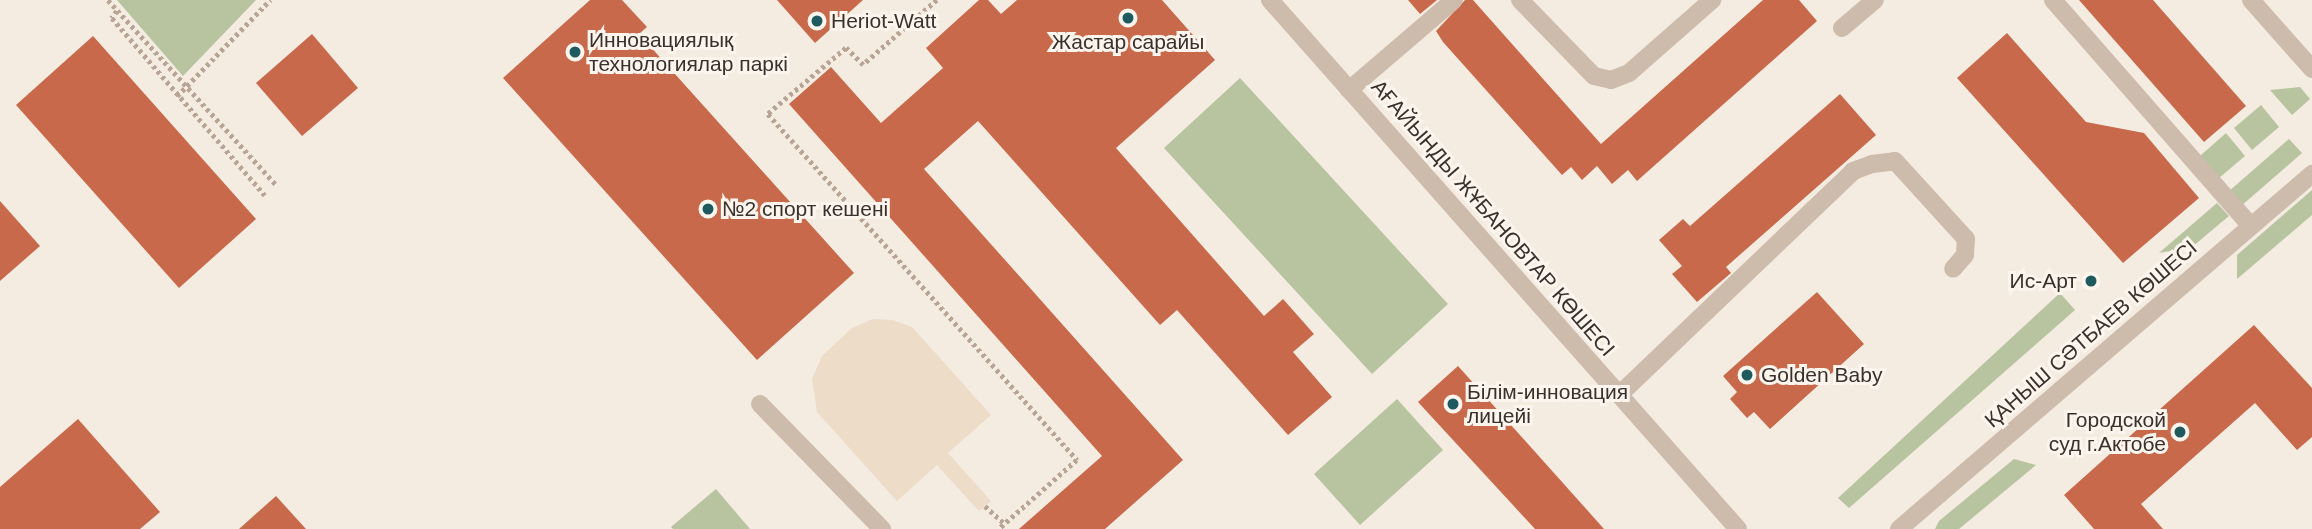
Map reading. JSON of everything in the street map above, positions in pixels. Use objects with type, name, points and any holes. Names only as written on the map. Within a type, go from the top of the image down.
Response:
[{"type":"street","name":"АҒАЙЫНДЫ ЖҰБАНОВТАР КӨШЕСІ","points":[[1270,0],[1738,529]]},
{"type":"street","points":[[1349,90],[1454,0]]},
{"type":"street","points":[[1520,0],[1594,76],[1611,80],[1629,73],[1712,0]]},
{"type":"street","points":[[1842,28],[1875,0]]},
{"type":"street","points":[[2053,0],[2251,226]]},
{"type":"street","points":[[2251,0],[2312,69]]},
{"type":"street","points":[[1619,395],[1853,171],[1872,164],[1895,161],[1966,239],[1965,255],[1953,269]]},
{"type":"street","name":"ҚАНЫШ СӘТБАЕВ КӨШЕСІ","points":[[1899,529],[2312,174]]},
{"type":"street","points":[[760,404],[882,529]]},
{"type":"path","points":[[108,0],[277,186]]},
{"type":"path","points":[[177,96],[270,0]]},
{"type":"path","points":[[937,0],[863,65],[846,48],[768,114],[1077,460],[999,529]]},
{"type":"path","points":[[117,11],[111,18],[265,195]]},
{"type":"path","points":[[985,506],[1005,524]]},
{"type":"green space","points":[[117,0],[256,0],[183,76]]},
{"type":"green space","points":[[1240,78],[1448,304],[1372,374],[1164,148]]},
{"type":"green space","points":[[2300,87],[2310,99],[2292,115],[2270,90]]},
{"type":"green space","points":[[2261,105],[2279,127],[2252,150],[2234,128]]},
{"type":"green space","points":[[2226,133],[2245,156],[2219,178],[2200,156]]},
{"type":"green space","points":[[2289,139],[2302,153],[2241,206],[2228,192]]},
{"type":"green space","points":[[2312,190],[2312,215],[2237,279],[2237,255]]},
{"type":"green space","points":[[2217,203],[2229,216],[2192,247],[2159,253]]},
{"type":"green space","points":[[2060,293],[2075,310],[1849,508],[1838,498]]},
{"type":"green space","points":[[1397,399],[1443,450],[1360,525],[1314,474]]},
{"type":"green space","points":[[2014,459],[2036,465],[1959,529],[1935,529],[1939,521]]},
{"type":"green space","points":[[716,489],[750,529],[671,527]]},
{"type":"shaded area","points":[[873,319],[892,320],[912,327],[991,415],[948,453],[991,501],[979,511],[937,465],[897,501],[817,412],[812,379],[822,356],[852,328]]},
{"type":"building","name":"№2 спорт кешені","points":[[590,0],[622,0],[647,27],[639,34],[854,273],[757,360],[503,78]]},
{"type":"building","name":"Heriot-Watt","points":[[777,0],[863,0],[815,43]]},
{"type":"building","points":[[979,0],[988,0],[1001,14],[1017,0],[1162,0],[1215,60],[1116,148],[1264,316],[1283,299],[1314,334],[1293,352],[1332,397],[1288,435],[1177,310],[1160,325],[978,121],[924,169],[1183,460],[1105,529],[1019,529],[1102,456],[789,104],[831,67],[881,123],[943,68],[926,48]]},
{"type":"building","points":[[1408,0],[1437,0],[1420,14]]},
{"type":"building","points":[[1465,0],[1473,0],[1601,144],[1763,0],[1799,0],[1817,21],[1637,181],[1628,170],[1612,184],[1597,166],[1582,180],[1571,167],[1562,175],[1443,42],[1436,31]]},
{"type":"building","points":[[2079,0],[2153,0],[2246,106],[2204,142]]},
{"type":"building","points":[[2007,33],[2086,122],[2144,133],[2199,198],[2123,263],[1957,78]]},
{"type":"building","points":[[312,34],[358,88],[302,136],[256,83]]},
{"type":"building","points":[[93,36],[256,219],[179,288],[16,105]]},
{"type":"building","points":[[1840,94],[1876,135],[1726,267],[1731,273],[1697,302],[1672,274],[1682,266],[1659,240],[1683,219],[1690,226]]},
{"type":"building","points":[[0,201],[40,246],[0,281]]},
{"type":"building","points":[[1817,292],[1864,344],[1770,429],[1754,412],[1747,418],[1730,399],[1737,392],[1723,376]]},
{"type":"building","points":[[2254,325],[2312,388],[2312,437],[2297,450],[2255,403],[2141,504],[2163,529],[2094,529],[2064,495]]},
{"type":"building","points":[[1458,366],[1604,529],[1535,529],[1418,402]]},
{"type":"building","points":[[78,419],[160,512],[140,529],[0,529],[0,487]]},
{"type":"building","points":[[276,496],[306,529],[239,529]]},
{"type":"place","name":"Жастар сарайы","points":[[1128,18]]},
{"type":"place","name":"Heriot-Watt","points":[[817,21]]},
{"type":"place","name":"Инновациялық технологиялар паркі","points":[[575,52]]},
{"type":"place","name":"№2 спорт кешені","points":[[708,209]]},
{"type":"place","name":"Ис-Арт","points":[[2091,281]]},
{"type":"place","name":"Golden Baby","points":[[1747,375]]},
{"type":"place","name":"Білім-инновация лицейі","points":[[1453,404]]},
{"type":"place","name":"Городской суд г.Актобе","points":[[2180,432]]}]
